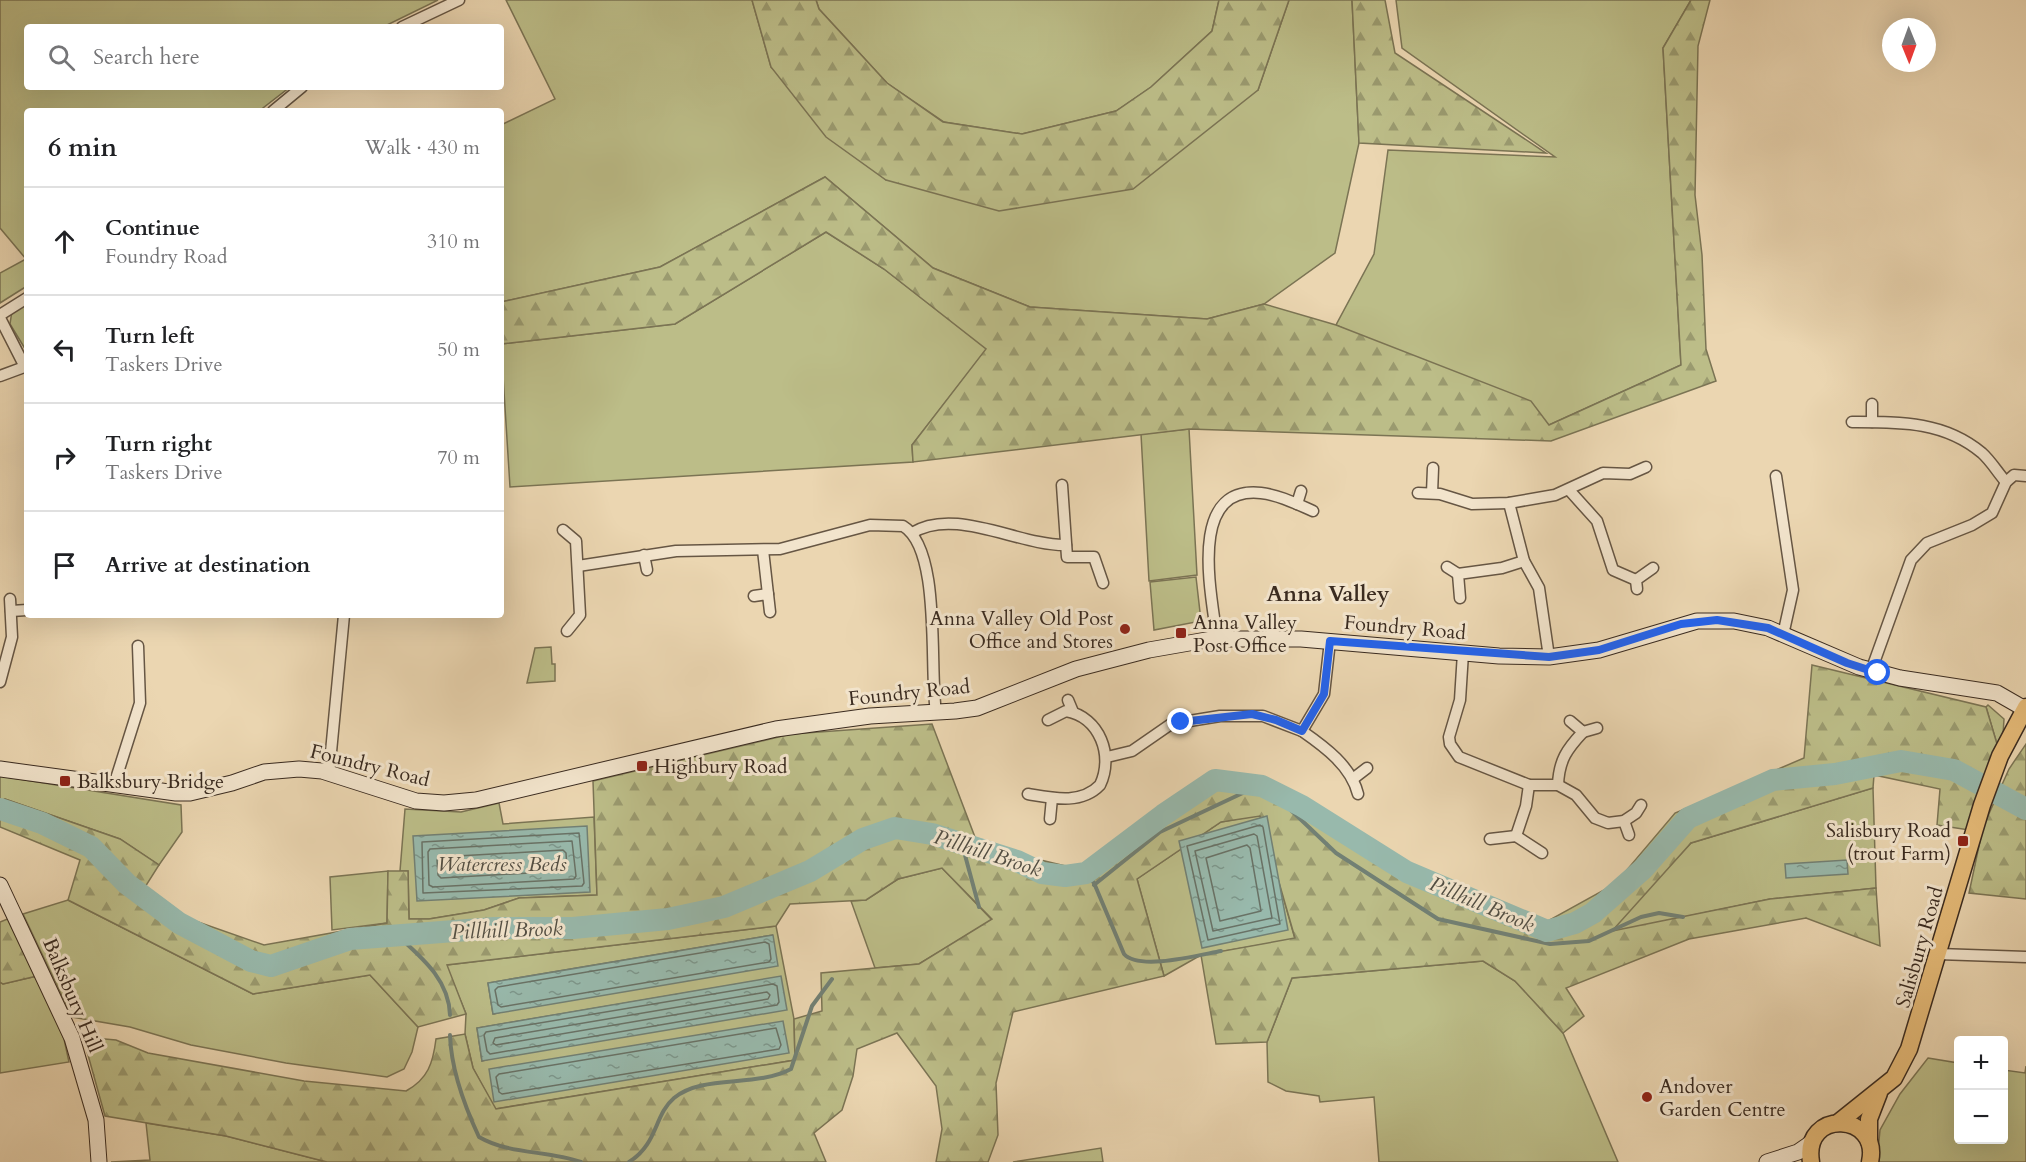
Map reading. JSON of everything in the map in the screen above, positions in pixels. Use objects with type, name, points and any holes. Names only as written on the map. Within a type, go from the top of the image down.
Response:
[{"type":"main road","name":"Salisbury Road","points":[[1811,1143],[1824,1127],[1839,1122],[1880,1092],[1894,1078],[1910,1049],[1982,805],[2000,756],[2025,708]]},
{"type":"main road","name":"Salisbury Road","points":[[1870,1162],[1869,1119],[1880,1092]]},
{"type":"main road","points":[[1839,1122],[1857,1127],[1869,1141]]},
{"type":"main road","points":[[1811,1143],[1811,1162]]},
{"type":"street","points":[[408,24],[459,0]]},
{"type":"street","points":[[277,108],[298,90]]},
{"type":"street","points":[[24,300],[0,316],[24,363]]},
{"type":"street","points":[[0,376],[24,368]]},
{"type":"street","points":[[1872,404],[1872,422]]},
{"type":"street","points":[[1852,422],[1912,422],[1952,434],[1983,454],[2006,482]]},
{"type":"street","points":[[1418,493],[1432,493],[1472,504],[1509,503],[1570,491],[1596,475],[1637,473],[1646,467]]},
{"type":"street","points":[[1432,493],[1433,468]]},
{"type":"street","points":[[1871,671],[1911,560],[1927,543],[1984,519],[1997,504],[2006,482],[2014,475],[2026,476]]},
{"type":"street","points":[[1776,477],[1793,590],[1783,635]]},
{"type":"street","points":[[1062,485],[1067,557],[1095,557],[1103,583]]},
{"type":"street","points":[[1297,504],[1301,491]]},
{"type":"street","points":[[1570,491],[1597,521],[1613,570],[1636,585],[1653,568]]},
{"type":"street","points":[[1217,639],[1209,561],[1214,521],[1219,507],[1230,498],[1246,493],[1270,495],[1313,511]]},
{"type":"street","points":[[1509,503],[1524,561],[1539,588],[1549,657]]},
{"type":"street","points":[[912,533],[943,523],[972,527],[1048,546],[1066,544]]},
{"type":"street","points":[[578,566],[689,549],[763,550],[808,543],[870,525],[903,526],[912,533],[923,562],[933,606],[932,672],[936,712]]},
{"type":"street","points":[[563,530],[576,541],[580,615],[567,631]]},
{"type":"street","points":[[763,550],[770,612]]},
{"type":"street","points":[[644,555],[646,570]]},
{"type":"street","points":[[1447,567],[1458,574],[1502,568],[1524,561]]},
{"type":"street","points":[[1458,574],[1460,598]]},
{"type":"street","points":[[754,596],[768,594]]},
{"type":"street","points":[[0,682],[10,646],[7,613],[10,599]]},
{"type":"street","points":[[7,613],[24,610]]},
{"type":"street","points":[[329,773],[344,618]]},
{"type":"street","name":"Foundry Road","points":[[0,769],[190,793],[275,770],[299,769],[329,773],[417,801],[460,802],[511,794],[776,729],[870,716],[976,708],[1059,675],[1149,650],[1217,639],[1330,641],[1463,653],[1549,657],[1599,650],[1696,621],[1751,624],[1871,671],[1996,693],[2025,708]]},
{"type":"street","points":[[1302,731],[1324,694],[1330,641]]},
{"type":"street","points":[[114,785],[140,703],[138,646]]},
{"type":"street","points":[[1463,653],[1460,700],[1451,728],[1450,744],[1459,757],[1470,764],[1529,785],[1558,785],[1576,795],[1595,818],[1608,823],[1624,822],[1636,813],[1641,805]]},
{"type":"street","points":[[1068,700],[1073,712]]},
{"type":"street","points":[[1028,794],[1069,799],[1095,789],[1104,776],[1107,757],[1099,737],[1086,718],[1073,712],[1060,712],[1048,720]]},
{"type":"street","points":[[1107,757],[1132,751],[1171,724],[1229,715],[1263,716],[1302,731],[1339,761],[1354,778],[1358,794]]},
{"type":"street","points":[[1570,721],[1583,732]]},
{"type":"street","points":[[1558,785],[1560,762],[1566,749],[1583,732],[1597,728]]},
{"type":"street","points":[[1354,778],[1367,768]]},
{"type":"street","points":[[1516,836],[1526,806],[1529,785]]},
{"type":"street","points":[[1050,819],[1052,798]]},
{"type":"street","points":[[1624,822],[1629,835]]},
{"type":"street","points":[[1490,839],[1516,836],[1542,853]]},
{"type":"street","name":"Balksbury Hill","points":[[0,885],[72,1038],[96,1120],[99,1162]]},
{"type":"street","points":[[1938,954],[2026,957]]},
{"type":"street","points":[[1768,1162],[1798,1152],[1811,1143]]},
{"type":"street","points":[[1768,1162],[1775,1162]]},
{"type":"green space","points":[[0,0],[438,0],[389,24],[24,24],[24,90],[286,90],[263,108],[24,108],[24,257],[0,228]]},
{"type":"green space","points":[[506,0],[752,0],[771,67],[886,180],[1258,90],[1289,0],[1352,0],[1359,143],[1335,253],[1264,304],[1207,319],[1030,307],[933,268],[825,177],[660,267],[504,301],[504,124],[555,99]]},
{"type":"green space","points":[[752,0],[816,0],[819,9],[887,83],[943,122],[1022,134],[1116,111],[1151,87],[1212,31],[1219,0],[1289,0],[1258,90],[1133,189],[999,211],[886,180],[826,137],[771,67]]},
{"type":"green space","points":[[816,0],[1219,0],[1212,31],[1151,87],[1116,111],[1022,134],[944,122],[887,83],[819,9]]},
{"type":"green space","points":[[1352,0],[1385,0],[1395,53],[1546,153],[1359,143]]},
{"type":"green space","points":[[1396,0],[1691,0],[1663,48],[1681,365],[1549,425],[1336,325],[1374,254],[1388,150],[1555,157],[1402,48]]},
{"type":"green space","points":[[1691,0],[1710,0],[1698,46],[1695,195],[1702,255],[1706,349],[1716,381],[1551,441],[1189,429],[913,462],[912,445],[986,349],[884,269],[826,232],[675,324],[504,344],[504,301],[660,267],[825,177],[933,268],[1030,307],[1207,319],[1264,304],[1336,325],[1531,401],[1549,425],[1681,365],[1663,48]]},
{"type":"green space","points":[[826,232],[884,269],[987,349],[912,445],[913,462],[510,487],[504,392],[504,344],[675,324]]},
{"type":"green space","points":[[24,260],[24,288],[0,303],[0,273]]},
{"type":"green space","points":[[24,305],[24,347],[10,324],[12,311]]},
{"type":"green space","points":[[1189,429],[1197,575],[1149,581],[1141,434]]},
{"type":"green space","points":[[1196,577],[1201,621],[1154,630],[1150,582]]},
{"type":"green space","points":[[551,647],[552,664],[555,664],[555,681],[527,683],[535,648]]},
{"type":"green space","points":[[1812,665],[1986,707],[1997,744],[1969,830],[1937,825],[1940,789],[1874,775],[1873,788],[1691,843],[1612,931],[1770,899],[1876,888],[1880,946],[1806,918],[1689,939],[1566,988],[1584,1016],[1563,1033],[1515,981],[1483,961],[1292,978],[1267,1042],[1216,1044],[1201,955],[1295,938],[1260,816],[1221,822],[1137,879],[1164,976],[1013,1012],[996,1083],[998,1135],[988,1162],[936,1162],[942,1129],[936,1086],[897,1033],[857,1049],[853,1076],[842,1110],[814,1133],[826,1162],[327,1162],[226,1136],[105,1116],[83,1037],[116,1040],[148,1053],[304,1081],[406,1091],[420,1081],[428,1070],[436,1039],[465,1034],[473,1068],[496,1109],[795,1060],[794,1019],[822,1011],[821,973],[919,964],[992,919],[942,868],[898,879],[866,900],[790,904],[776,926],[447,965],[466,1014],[418,1027],[370,975],[253,994],[68,900],[80,860],[0,827],[0,801],[5,799],[120,839],[159,865],[145,887],[181,916],[264,945],[387,923],[388,871],[408,871],[409,919],[429,919],[484,910],[519,898],[597,895],[593,781],[791,734],[932,724],[978,845],[1078,869],[1213,778],[1262,786],[1407,864],[1548,921],[1615,884],[1675,813],[1804,758]]},
{"type":"green space","points":[[1988,705],[2004,719],[2003,735],[1997,744],[1986,707]]},
{"type":"green space","points":[[2026,744],[2026,899],[1969,893],[1983,827],[2009,769]]},
{"type":"green space","points":[[0,776],[181,805],[182,832],[159,865],[120,839],[5,799],[0,801]]},
{"type":"green space","points":[[1873,788],[1876,888],[1770,899],[1612,932],[1619,920],[1691,843]]},
{"type":"green space","name":"Watercress Beds","points":[[499,803],[503,824],[594,817],[597,895],[519,898],[484,910],[429,919],[409,919],[408,871],[400,871],[405,809],[461,812]]},
{"type":"green space","points":[[1260,815],[1295,939],[1201,955],[1164,976],[1137,879],[1221,822]]},
{"type":"green space","points":[[942,868],[992,920],[919,964],[875,968],[851,901],[866,900],[898,879]]},
{"type":"green space","points":[[388,871],[387,923],[332,930],[330,877]]},
{"type":"green space","points":[[68,900],[253,994],[370,975],[418,1027],[412,1052],[404,1069],[387,1077],[286,1063],[191,1045],[130,1027],[72,1017],[23,914]]},
{"type":"green space","points":[[10,918],[37,976],[3,984],[0,982],[0,922]]},
{"type":"green space","points":[[776,926],[794,1019],[795,1060],[495,1109],[473,1068],[465,1034],[466,1014],[446,965]],"holes":[[[773,935],[494,1014],[493,1014],[488,983]],[[781,977],[482,1061],[477,1028]]]},
{"type":"green space","points":[[1483,961],[1515,981],[1563,1033],[1618,1162],[1379,1162],[1374,1097],[1320,1102],[1319,1096],[1286,1091],[1268,1082],[1267,1042],[1292,978]]},
{"type":"green space","points":[[37,976],[64,1039],[69,1062],[0,1073],[0,982],[3,984]]},
{"type":"green space","points":[[1928,1058],[1954,1062],[1954,1144],[2008,1144],[2008,1071],[2025,1073],[2026,1066],[2026,1162],[1877,1162],[1880,1130],[1900,1094]]},
{"type":"green space","points":[[146,1123],[226,1136],[327,1162],[111,1162],[150,1160]]},
{"type":"green space","points":[[1101,1148],[1103,1162],[1013,1162]]},
{"type":"water","points":[[1267,816],[1288,930],[1202,948],[1179,841]]},
{"type":"water","name":"Watercress Beds","points":[[587,826],[590,892],[417,901],[413,836]]},
{"type":"water","points":[[1847,860],[1848,874],[1786,878],[1785,864]]},
{"type":"water","points":[[773,935],[778,966],[493,1014],[488,983]]},
{"type":"water","points":[[781,976],[787,1010],[482,1061],[477,1028]]},
{"type":"water","points":[[783,1021],[789,1053],[494,1102],[489,1069]]},
{"type":"waterway","name":"Pillhill Brook","points":[[0,809],[42,823],[91,847],[127,884],[179,923],[251,961],[271,966],[350,939],[494,928],[573,928],[668,919],[724,907],[810,871],[863,839],[895,828],[932,834],[1017,861],[1042,873],[1065,876],[1086,873],[1163,815],[1215,780],[1262,786],[1302,806],[1407,872],[1547,931],[1575,923],[1593,913],[1643,869],[1688,818],[1773,780],[1835,774],[1901,761],[1954,770],[2026,809]]},
{"type":"waterway","points":[[1094,885],[1160,832],[1247,791],[1259,791],[1276,796],[1336,853],[1438,919],[1550,944],[1589,941],[1641,917],[1659,913],[1683,917]]},
{"type":"waterway","points":[[962,844],[979,907]]},
{"type":"waterway","points":[[1086,873],[1094,883],[1124,954],[1132,959],[1155,962],[1221,951]]},
{"type":"waterway","points":[[397,935],[424,960],[439,980],[445,990],[450,1015]]},
{"type":"waterway","points":[[629,1162],[645,1147],[668,1105],[674,1098],[686,1091],[714,1083],[777,1075],[791,1069],[812,1006],[832,979]]},
{"type":"waterway","points":[[450,1035],[453,1061],[460,1088],[479,1137],[503,1147],[581,1162]]},
{"type":"place","name":"Anna Valley Old Post Office and Stores","points":[[1125,629]]},
{"type":"place","name":"Anna Valley Post Office","points":[[1181,633]]},
{"type":"place","name":"Highbury Road","points":[[642,766]]},
{"type":"place","name":"Balksbury Bridge","points":[[65,781]]},
{"type":"place","name":"Salisbury Road (trout Farm)","points":[[1963,841]]},
{"type":"place","name":"Andover Garden Centre","points":[[1647,1097]]},
{"type":"district","name":"Anna Valley","points":[[1328,593]]},
{"type":"route","points":[[1181,722],[1252,714],[1276,720],[1302,731],[1324,694],[1328,675],[1330,641],[1499,656],[1549,657],[1582,654],[1681,624],[1717,620],[1768,628],[1847,663],[1878,673]]}]
